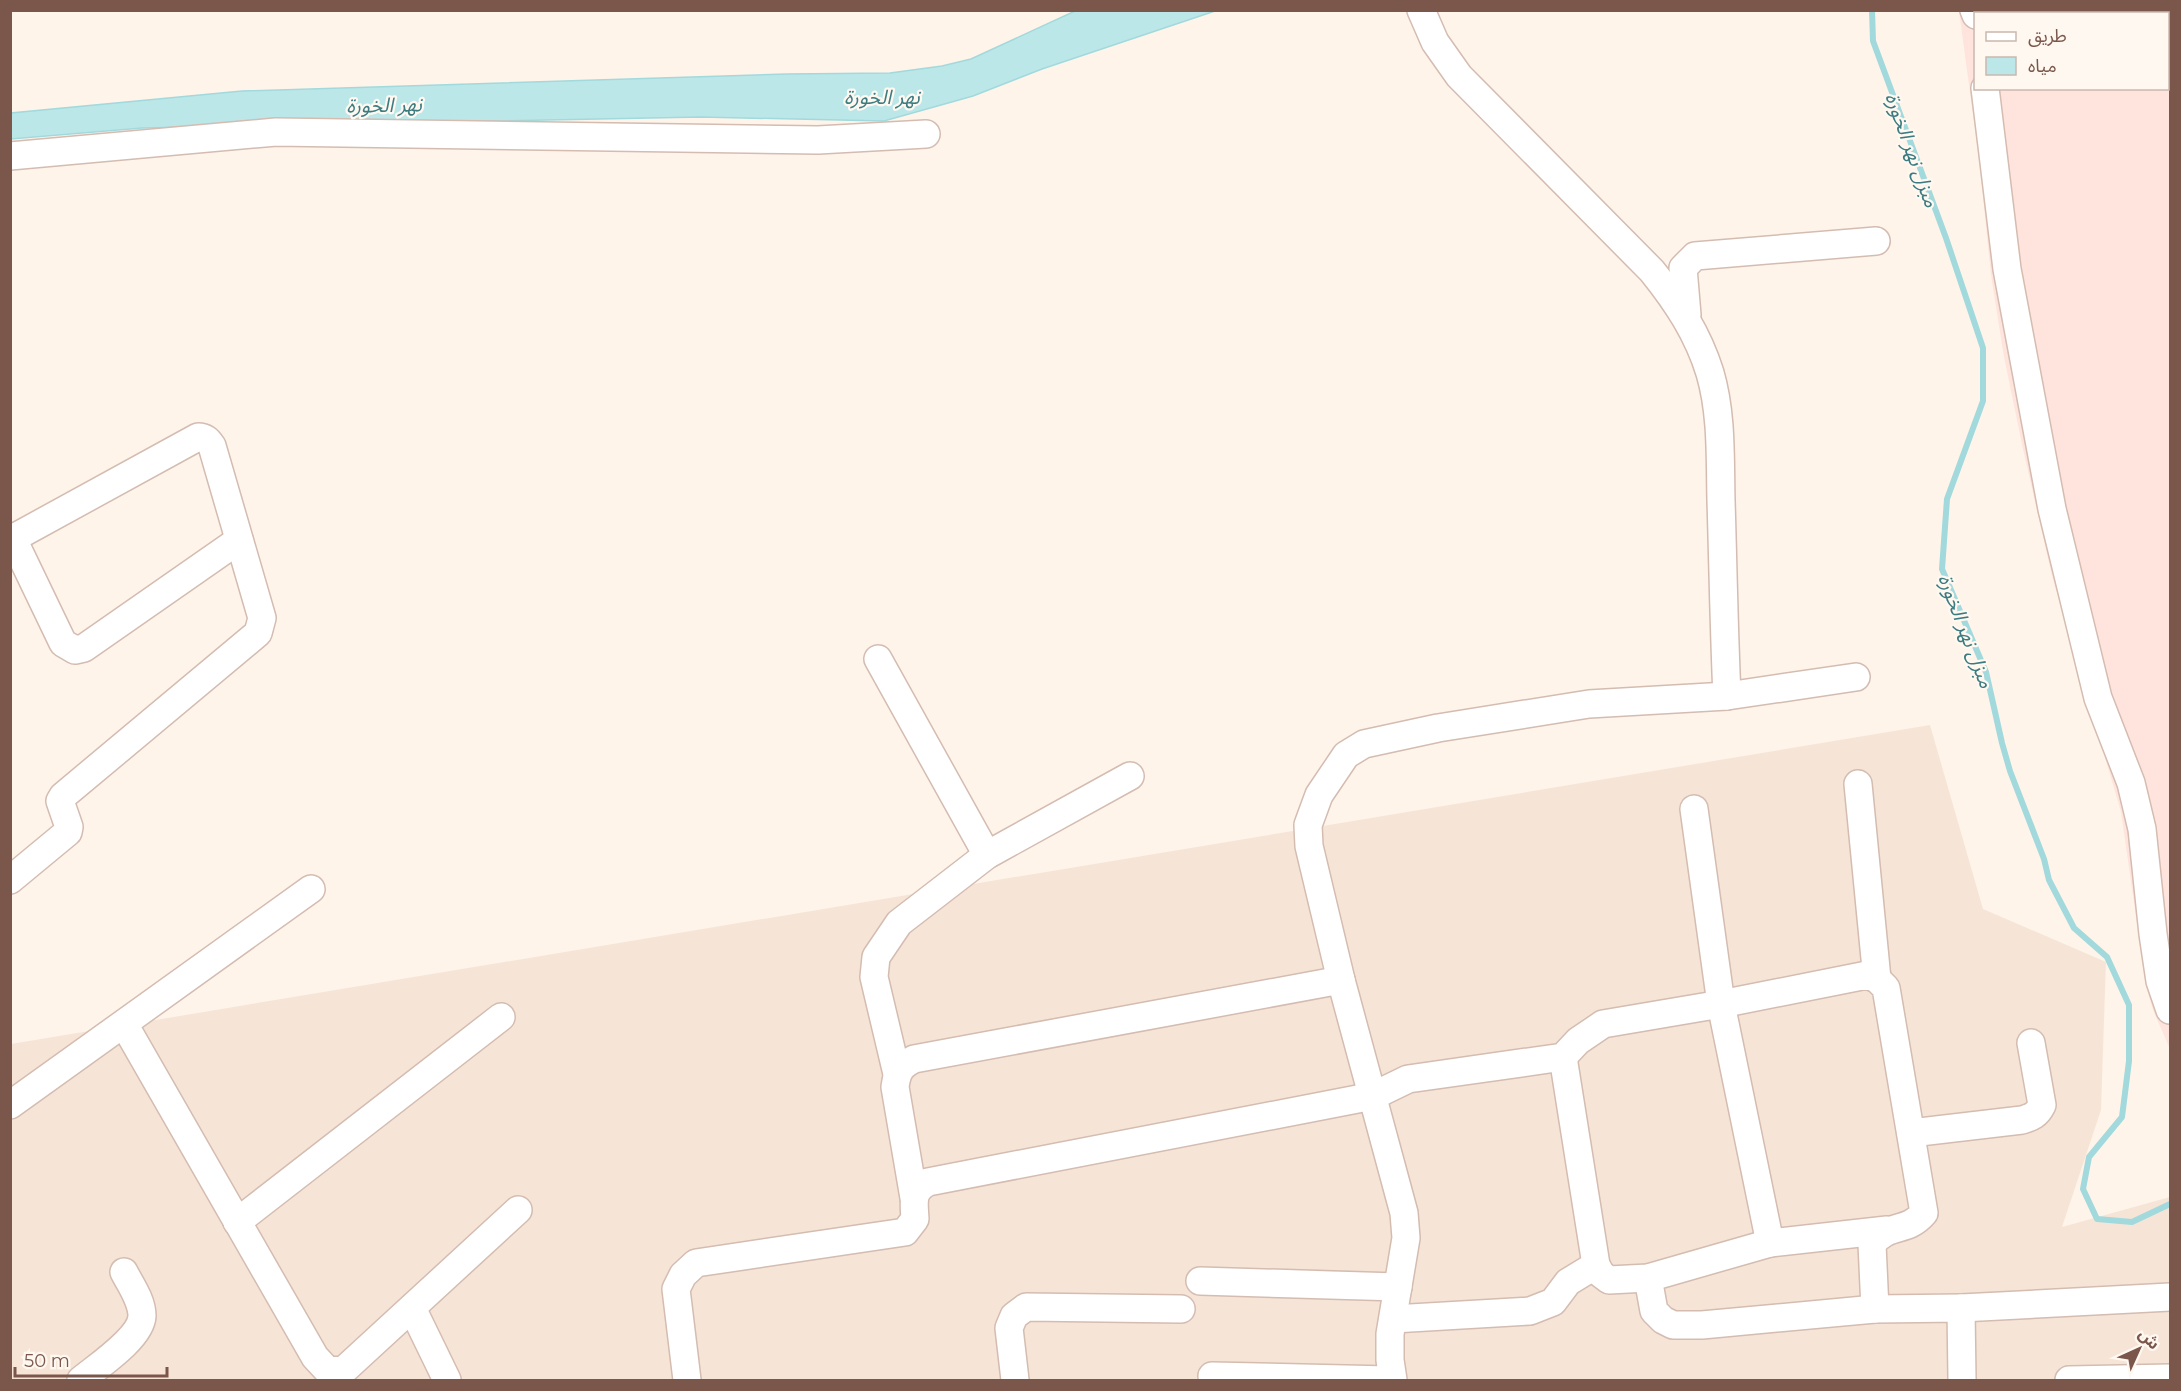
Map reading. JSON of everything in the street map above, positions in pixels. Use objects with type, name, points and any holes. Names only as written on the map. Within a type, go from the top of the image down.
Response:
[{"type":"street","points":[[1421,10],[1435,42],[1459,76],[1652,271],[1671,294],[1700,346],[1710,374],[1720,432],[1727,696]]},
{"type":"street","points":[[1985,90],[2007,268],[2052,509],[2098,698],[2131,783],[2142,829],[2160,981],[2170,1010]]},
{"type":"street","points":[[10,156],[276,132],[818,140],[926,134]]},
{"type":"street","points":[[1687,319],[1683,268],[1695,256],[1876,241]]},
{"type":"street","points":[[10,880],[68,832],[69,827],[60,801],[63,796],[258,633],[262,618],[212,446],[203,437],[198,437],[151,462],[12,540],[63,643],[75,650],[84,648],[239,540]]},
{"type":"street","points":[[878,659],[987,855]]},
{"type":"street","points":[[1212,1376],[1391,1380],[1390,1334],[1406,1238],[1404,1213],[1341,980],[1309,846],[1308,825],[1319,795],[1346,755],[1364,744],[1438,728],[1589,704],[1727,696],[1856,677]]},
{"type":"street","points":[[687,1380],[676,1289],[683,1275],[696,1263],[904,1232],[915,1219],[914,1198],[896,1087],[897,1074],[874,977],[876,957],[899,923],[987,855],[1130,776]]},
{"type":"street","points":[[1858,784],[1877,979]]},
{"type":"street","points":[[1694,809],[1721,1004],[1770,1243]]},
{"type":"street","points":[[10,1105],[311,889]]},
{"type":"street","points":[[914,1198],[920,1187],[928,1182],[1373,1096],[1408,1079],[1563,1057],[1578,1041],[1603,1024],[1721,1004],[1867,975],[1877,979],[1887,988],[1924,1214],[1917,1222],[1907,1227],[1770,1243],[1648,1278],[1609,1280],[1601,1274],[1596,1265],[1563,1057]]},
{"type":"street","points":[[897,1074],[902,1065],[914,1059],[1341,980]]},
{"type":"street","points":[[237,1222],[501,1017]]},
{"type":"street","points":[[124,1023],[315,1357],[328,1371],[344,1370],[518,1210]]},
{"type":"street","points":[[1911,1133],[2022,1120],[2038,1113],[2042,1106],[2031,1043]]},
{"type":"street","points":[[1875,1310],[1872,1244],[1887,1230]]},
{"type":"street","points":[[1393,1319],[1530,1311],[1553,1302],[1568,1282],[1596,1265]]},
{"type":"street","points":[[81,1380],[139,1329],[142,1315],[138,1300],[124,1272]]},
{"type":"street","points":[[1648,1278],[1654,1311],[1663,1320],[1673,1325],[1702,1325],[1875,1310],[2170,1297]]},
{"type":"street","points":[[1200,1281],[1398,1287]]},
{"type":"street","points":[[1015,1380],[1009,1328],[1014,1316],[1026,1307],[1181,1309]]},
{"type":"street","points":[[412,1308],[447,1380]]},
{"type":"street","points":[[1961,1308],[1962,1380]]},
{"type":"street","points":[[2069,1380],[2170,1378]]},
{"type":"shaded area","points":[[1959,11],[1990,12],[1974,12],[1974,90],[2169,90],[2170,72],[2170,1049],[2153,1010],[2146,986],[2121,812],[2052,576],[2023,449],[2004,357],[1991,275],[1980,166]]},
{"type":"shaded area","points":[[1930,725],[1983,909],[2106,962],[2101,1110],[2062,1227],[2170,1197],[2170,1380],[11,1380],[11,1044]]},
{"type":"water","points":[[2140,10],[2148,12],[1988,12],[1984,11]]},
{"type":"water","name":"نهر الخورة","points":[[1075,11],[1215,11],[1042,69],[973,96],[884,121],[701,117],[142,128],[11,139],[11,113],[242,91],[787,74],[890,73],[942,66],[971,59]]},
{"type":"waterway","name":"مبزل نهر الخورة","points":[[1872,10],[1873,41],[1946,238],[1983,348],[1983,401],[1947,499],[1942,569],[1986,672],[2010,771],[2044,859],[2049,880],[2074,928],[2107,957],[2129,1005],[2129,1061],[2122,1117],[2089,1157],[2083,1189],[2097,1219],[2132,1222],[2170,1204]]}]
